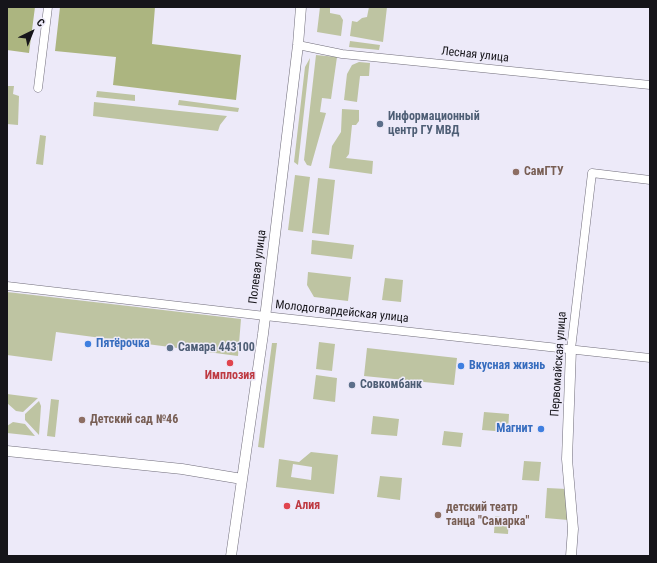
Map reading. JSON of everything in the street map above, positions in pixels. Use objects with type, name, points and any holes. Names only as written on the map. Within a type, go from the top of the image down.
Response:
[{"type":"street","points":[[38,88],[48,7]]},
{"type":"street","name":"Полевая улица","points":[[231,556],[265,316],[298,45],[301,7]]},
{"type":"street","name":"Лесная улица","points":[[298,45],[350,54],[650,85]]},
{"type":"street","name":"Первомайская улица","points":[[572,556],[573,529],[567,459],[571,349],[592,173],[650,180]]},
{"type":"street","name":"Молодогвардейская улица","points":[[7,286],[650,358]]},
{"type":"street","points":[[7,451],[191,470],[242,479]]},
{"type":"green space","points":[[7,7],[35,7],[29,53],[7,50]]},
{"type":"green space","points":[[60,7],[155,7],[152,44],[241,55],[236,100],[113,85],[116,57],[55,51]]},
{"type":"green space","points":[[320,7],[330,7],[330,13],[340,15],[343,20],[341,36],[317,32]]},
{"type":"green space","points":[[369,7],[387,7],[383,42],[350,36],[352,21],[357,22],[362,18],[367,17]]},
{"type":"green space","points":[[350,41],[380,45],[379,50],[349,47]]},
{"type":"green space","points":[[316,55],[337,57],[331,99],[322,98],[320,112],[326,113],[311,166],[307,165],[304,160]]},
{"type":"green space","points":[[310,58],[298,165],[294,162],[305,67]]},
{"type":"green space","points":[[359,62],[370,63],[369,76],[360,76],[357,102],[344,100],[347,74],[352,65]]},
{"type":"green space","points":[[7,86],[14,86],[13,94],[19,96],[18,125],[7,124]]},
{"type":"green space","points":[[97,91],[135,95],[135,101],[96,97]]},
{"type":"green space","points":[[179,100],[239,108],[238,112],[178,105]]},
{"type":"green space","points":[[94,102],[227,116],[220,125],[218,131],[93,116]]},
{"type":"green space","points":[[342,109],[359,110],[359,121],[356,125],[352,125],[349,154],[346,158],[373,161],[372,174],[329,168],[332,146],[341,132]]},
{"type":"green space","points":[[40,135],[46,136],[43,165],[36,164]]},
{"type":"green space","points":[[295,175],[310,177],[303,232],[288,230]]},
{"type":"green space","points":[[318,178],[335,180],[329,235],[312,233]]},
{"type":"green space","points":[[312,240],[354,245],[352,259],[311,254]]},
{"type":"green space","points":[[308,272],[351,277],[348,301],[314,297],[307,285]]},
{"type":"green space","points":[[385,278],[403,280],[401,302],[382,300]]},
{"type":"green space","points":[[7,292],[241,319],[238,356],[56,332],[52,361],[7,355]]},
{"type":"green space","points":[[319,342],[335,344],[332,371],[316,369]]},
{"type":"green space","points":[[272,343],[277,343],[264,448],[258,447]]},
{"type":"green space","points":[[367,348],[457,358],[454,385],[364,376]]},
{"type":"green space","points":[[316,375],[337,378],[335,402],[313,399]]},
{"type":"green space","points":[[7,394],[38,398],[23,412],[16,411],[7,403]]},
{"type":"green space","points":[[51,399],[59,400],[55,437],[47,436]]},
{"type":"green space","points":[[39,401],[41,406],[39,435],[25,420],[25,414]]},
{"type":"green space","points":[[484,412],[509,414],[508,432],[482,430]]},
{"type":"green space","points":[[373,416],[399,419],[397,436],[371,434]]},
{"type":"green space","points":[[13,422],[25,424],[35,436],[7,433],[7,426]]},
{"type":"green space","points":[[444,431],[463,433],[461,447],[442,445]]},
{"type":"green space","points":[[311,452],[338,455],[334,494],[276,487],[279,459],[299,462]],"holes":[[[293,464],[312,467],[311,480],[291,477]]]},
{"type":"green space","points":[[524,461],[541,462],[539,481],[522,480]]},
{"type":"green space","points":[[380,476],[402,478],[400,500],[377,497]]},
{"type":"green space","points":[[547,488],[567,489],[568,520],[545,518]]},
{"type":"green space","points":[[495,516],[509,518],[508,534],[494,533]]},
{"type":"place","name":"Информационный центр ГУ МВД","points":[[380,124]]},
{"type":"place","name":"СамГТУ","points":[[516,172]]},
{"type":"place","name":"Пятёрочка","points":[[88,344]]},
{"type":"place","name":"Самара 443100","points":[[170,348]]},
{"type":"place","name":"Имплозия","points":[[230,363]]},
{"type":"place","name":"Вкусная жизнь","points":[[461,366]]},
{"type":"place","name":"Совкомбанк","points":[[352,385]]},
{"type":"place","name":"Детский сад №46","points":[[82,420]]},
{"type":"place","name":"Магнит","points":[[541,429]]},
{"type":"place","name":"Алия","points":[[287,506]]},
{"type":"place","name":"детский театр танца \"Самарка\"","points":[[438,515]]}]
